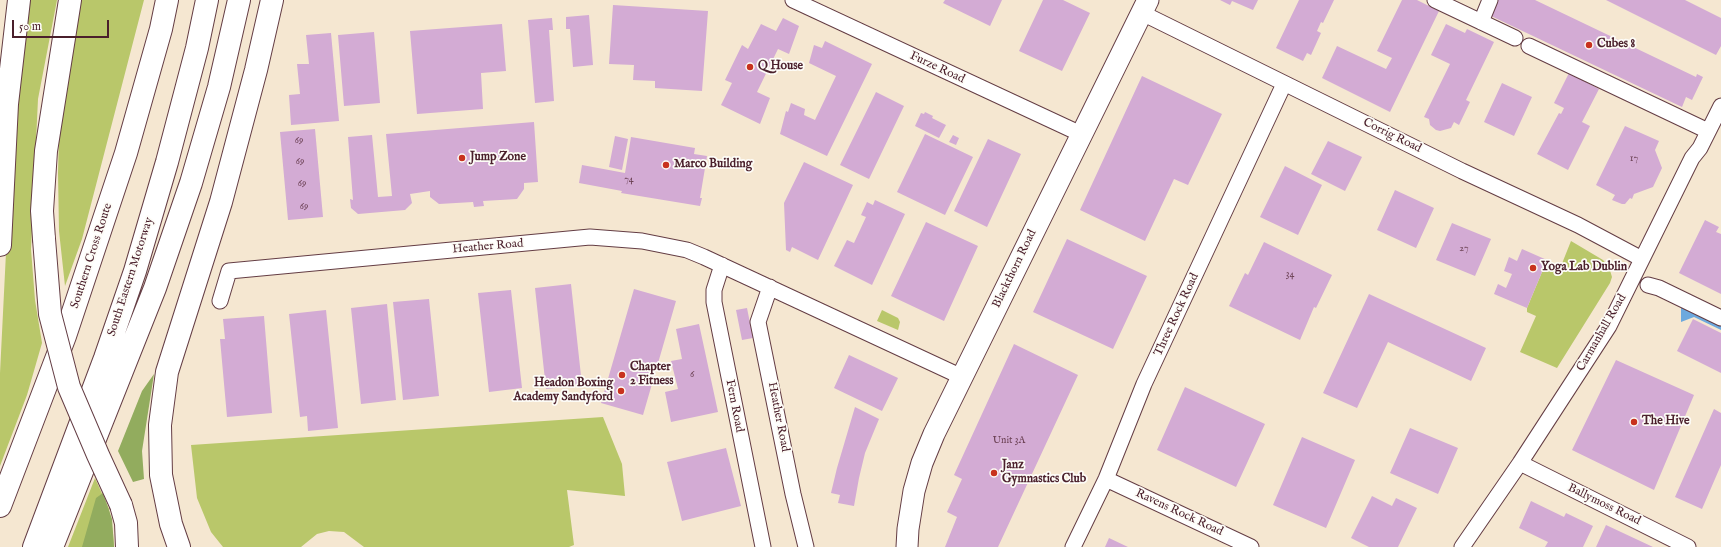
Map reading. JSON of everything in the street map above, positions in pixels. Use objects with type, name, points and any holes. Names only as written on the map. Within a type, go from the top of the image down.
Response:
[{"type":"highway","points":[[0,245],[7,104],[19,0]]},
{"type":"highway","points":[[70,0],[46,150],[42,211],[50,314],[69,387],[121,505],[126,523],[127,547]]},
{"type":"highway","name":"Southern Cross Route","points":[[0,506],[66,336],[126,153],[161,29],[167,0]]},
{"type":"highway","name":"South Eastern Motorway","points":[[34,547],[105,358],[135,271],[198,48],[207,0]]},
{"type":"highway","points":[[52,547],[154,288],[191,183],[219,86],[238,0]]},
{"type":"highway","points":[[179,547],[171,524],[161,475],[160,425],[167,372],[221,202],[256,70],[272,0]]},
{"type":"street","name":"Furze Road","points":[[793,0],[1081,134]]},
{"type":"street","points":[[1436,0],[1515,38]]},
{"type":"street","points":[[1481,22],[1490,0]]},
{"type":"street","name":"Blackthorn Road","points":[[907,547],[908,529],[914,491],[922,463],[934,434],[1145,7]]},
{"type":"street","name":"Corrig Road","points":[[1145,7],[1284,84],[1472,176],[1578,225],[1642,259]]},
{"type":"street","points":[[1529,46],[1708,131]]},
{"type":"street","name":"Three Rock Road","points":[[1073,547],[1106,479],[1144,384],[1284,84]]},
{"type":"street","name":"Carmanhall Road","points":[[1462,547],[1520,463],[1609,326],[1692,158],[1700,148],[1721,106]]},
{"type":"street","name":"Heather Road","points":[[220,301],[229,271],[590,237],[642,241],[687,250],[770,287],[962,377]]},
{"type":"street","name":"Fern Road","points":[[722,265],[714,290],[714,302],[764,547]]},
{"type":"street","points":[[1648,285],[1659,288],[1721,318]]},
{"type":"street","name":"Heather Road","points":[[770,287],[758,322],[793,494],[806,547]]},
{"type":"street","name":"Ballymoss Road","points":[[1520,463],[1688,547]]},
{"type":"street","name":"Ravens Rock Road","points":[[1106,479],[1251,547]]},
{"type":"green space","points":[[27,0],[57,0],[38,99],[31,249],[35,300],[42,343],[27,395],[0,466],[0,373],[11,152]]},
{"type":"green space","points":[[78,0],[144,0],[82,239],[65,286],[59,231],[58,173],[60,94]]},
{"type":"green space","points":[[1571,241],[1603,260],[1609,267],[1612,277],[1610,283],[1557,368],[1520,352],[1536,316],[1527,312],[1527,308],[1547,260],[1561,266]]},
{"type":"green space","points":[[882,310],[898,318],[900,322],[898,330],[877,321]]},
{"type":"green space","points":[[154,374],[142,451],[144,479],[133,482],[118,451],[142,391]]},
{"type":"green space","points":[[603,417],[622,464],[625,496],[567,490],[574,545],[569,547],[364,547],[344,532],[329,531],[317,534],[301,547],[223,547],[211,532],[197,498],[191,445]]},
{"type":"green space","points":[[95,478],[109,509],[114,547],[68,547]]},
{"type":"green space","points":[[103,493],[112,519],[114,547],[82,547],[96,498]]},
{"type":"water","points":[[1681,305],[1721,323],[1721,330],[1694,317],[1681,322]]},
{"type":"building","points":[[945,0],[1002,0],[990,26],[943,3]]},
{"type":"building","points":[[1043,0],[1063,0],[1090,13],[1062,71],[1019,51]]},
{"type":"building","points":[[1220,0],[1258,0],[1253,10],[1232,1],[1230,5]]},
{"type":"building","points":[[1299,0],[1334,0],[1323,23],[1321,22],[1317,31],[1321,33],[1311,55],[1307,53],[1303,61],[1276,48]]},
{"type":"building","points":[[1402,0],[1417,0],[1439,11],[1390,112],[1322,78],[1337,46],[1386,69],[1392,58],[1377,51]]},
{"type":"building","name":"Cubes 8","points":[[1497,0],[1535,0],[1696,77],[1697,74],[1703,77],[1692,100],[1686,97],[1682,107],[1489,15]]},
{"type":"building","points":[[1606,0],[1685,0],[1721,18],[1721,46],[1716,55]]},
{"type":"building","points":[[613,5],[708,11],[702,91],[655,88],[655,81],[633,80],[634,65],[609,64]]},
{"type":"building","points":[[589,15],[593,65],[573,67],[570,29],[566,29],[566,17]]},
{"type":"building","points":[[552,18],[553,30],[549,30],[554,101],[535,103],[528,20]]},
{"type":"building","name":"Q House","points":[[783,18],[799,26],[789,54],[778,49],[757,92],[770,98],[760,124],[721,105],[732,83],[725,80],[742,45],[748,49],[761,24],[776,31]]},
{"type":"building","points":[[502,24],[506,71],[481,73],[483,109],[417,114],[410,31]]},
{"type":"building","points":[[1446,24],[1465,33],[1467,29],[1494,42],[1466,100],[1470,102],[1459,125],[1454,122],[1451,128],[1440,131],[1436,130],[1430,125],[1429,119],[1424,117],[1450,64],[1431,55]]},
{"type":"building","points":[[374,32],[380,103],[344,106],[338,35]]},
{"type":"building","points":[[331,33],[339,121],[291,125],[289,95],[300,94],[297,64],[309,64],[306,35]]},
{"type":"building","points":[[825,41],[872,64],[827,156],[780,134],[786,111],[788,112],[791,103],[805,109],[804,115],[815,120],[836,76],[809,63],[814,45],[822,48]]},
{"type":"building","points":[[1569,73],[1599,89],[1582,122],[1590,126],[1568,170],[1537,154],[1559,113],[1561,114],[1564,108],[1554,103]]},
{"type":"building","points":[[1142,76],[1222,114],[1188,185],[1174,179],[1145,241],[1080,210]]},
{"type":"building","points":[[1502,83],[1532,97],[1514,136],[1484,122]]},
{"type":"building","points":[[876,92],[904,106],[869,179],[840,165]]},
{"type":"building","points":[[925,112],[933,116],[932,118],[946,125],[939,138],[915,126],[921,113],[924,114]]},
{"type":"building","name":"Jump Zone","points":[[534,122],[538,182],[524,183],[524,189],[517,199],[483,201],[484,206],[474,207],[473,202],[439,204],[430,197],[430,191],[410,194],[412,203],[405,210],[358,214],[351,208],[350,199],[353,200],[348,137],[372,135],[378,197],[392,196],[386,134]]},
{"type":"building","points":[[1625,126],[1659,141],[1655,150],[1662,168],[1653,187],[1634,194],[1632,199],[1630,198],[1625,204],[1622,204],[1612,200],[1615,195],[1596,185]]},
{"type":"building","points":[[315,129],[323,217],[288,220],[280,132]]},
{"type":"building","points":[[925,134],[973,157],[945,215],[897,192]]},
{"type":"building","points":[[953,135],[959,138],[956,145],[949,142]]},
{"type":"building","points":[[615,136],[628,139],[622,170],[609,167]]},
{"type":"building","name":"Marco Building","points":[[631,137],[695,148],[694,154],[707,156],[700,206],[621,193],[622,191],[579,183],[582,165],[625,173]]},
{"type":"building","points":[[988,139],[1021,154],[987,227],[954,211]]},
{"type":"building","points":[[1328,141],[1362,157],[1345,191],[1311,174]]},
{"type":"building","points":[[804,162],[853,185],[818,260],[792,247],[790,252],[786,250],[784,203]]},
{"type":"building","points":[[1285,166],[1322,185],[1298,235],[1260,217]]},
{"type":"building","points":[[1395,190],[1434,208],[1416,248],[1377,230]]},
{"type":"building","points":[[875,200],[905,214],[872,285],[834,266],[847,240],[854,243],[866,217],[861,215],[867,202],[873,205]]},
{"type":"building","points":[[1705,220],[1719,227],[1716,232],[1721,234],[1721,294],[1679,273]]},
{"type":"building","points":[[926,222],[978,246],[944,321],[891,296]]},
{"type":"building","points":[[1452,223],[1491,239],[1475,276],[1436,260]]},
{"type":"building","points":[[1067,239],[1147,276],[1113,349],[1033,312]]},
{"type":"building","points":[[1264,242],[1332,275],[1316,308],[1314,307],[1300,340],[1229,306],[1245,273],[1248,275]]},
{"type":"building","points":[[1522,249],[1547,260],[1527,308],[1494,294],[1498,284],[1506,288],[1512,274],[1504,271],[1509,257],[1517,261]]},
{"type":"building","points":[[571,284],[582,385],[546,389],[535,288]]},
{"type":"building","points":[[634,289],[676,301],[643,415],[601,403]]},
{"type":"building","points":[[511,290],[522,388],[489,392],[478,293]]},
{"type":"building","points":[[1369,294],[1486,348],[1471,381],[1388,342],[1357,408],[1323,393]]},
{"type":"building","points":[[429,299],[439,396],[403,400],[393,302]]},
{"type":"building","points":[[387,304],[396,400],[361,404],[351,308]]},
{"type":"building","points":[[747,308],[753,338],[742,340],[736,310]]},
{"type":"building","points":[[326,310],[338,428],[308,431],[307,416],[300,417],[289,314]]},
{"type":"building","points":[[264,316],[272,413],[227,417],[220,339],[225,339],[223,319]]},
{"type":"building","points":[[1693,319],[1721,333],[1721,373],[1677,351]]},
{"type":"building","points":[[699,324],[718,412],[671,422],[665,392],[678,389],[671,361],[682,359],[676,329]]},
{"type":"building","points":[[1014,344],[1078,375],[998,547],[945,547],[957,517],[947,512],[962,479],[954,475]]},
{"type":"building","points":[[849,355],[898,378],[882,411],[834,388]]},
{"type":"building","name":"The Hive","points":[[1616,360],[1694,395],[1654,490],[1572,450]]},
{"type":"building","points":[[1185,387],[1265,424],[1236,487],[1157,450]]},
{"type":"building","points":[[855,407],[879,419],[865,453],[854,506],[838,503],[840,495],[831,493]]},
{"type":"building","points":[[1714,409],[1721,413],[1721,465],[1702,509],[1675,497]]},
{"type":"building","points":[[1410,428],[1458,448],[1438,494],[1390,473]]},
{"type":"building","points":[[1302,437],[1355,460],[1326,528],[1273,505]]},
{"type":"building","points":[[726,448],[741,506],[682,521],[667,462]]},
{"type":"building","points":[[1372,496],[1392,506],[1396,498],[1417,508],[1398,547],[1369,547],[1351,538]]},
{"type":"building","points":[[1531,501],[1564,517],[1566,513],[1593,526],[1583,547],[1545,547],[1548,542],[1519,528]]},
{"type":"building","points":[[1606,525],[1653,547],[1596,547]]},
{"type":"building","points":[[1109,538],[1128,547],[1105,547]]},
{"type":"place","name":"Cubes 8","points":[[1589,45]]},
{"type":"place","name":"Q House","points":[[750,67]]},
{"type":"place","name":"Jump Zone","points":[[462,158]]},
{"type":"place","name":"Marco Building","points":[[666,165]]},
{"type":"place","name":"Yoga Lab Dublin","points":[[1533,268]]},
{"type":"place","name":"Chapter 2 Fitness","points":[[622,375]]},
{"type":"place","name":"Headon Boxing Academy Sandyford","points":[[621,391]]},
{"type":"place","name":"The Hive","points":[[1634,422]]},
{"type":"place","name":"Janz Gymnastics Club","points":[[994,473]]}]
